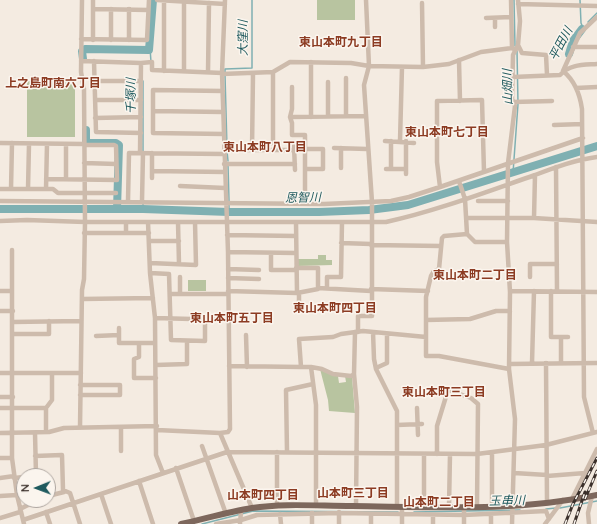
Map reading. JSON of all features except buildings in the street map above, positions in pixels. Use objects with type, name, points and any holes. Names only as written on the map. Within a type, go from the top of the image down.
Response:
[{"type":"main road","points":[[181,524],[252,508],[277,506],[316,506],[339,510],[356,506],[401,510],[424,507],[449,507],[464,511],[477,506],[492,506],[512,510],[594,495]]},
{"type":"street","points":[[80,427],[81,321],[84,279],[85,221],[84,89],[81,39],[82,0]]},
{"type":"street","points":[[93,40],[94,0]]},
{"type":"street","points":[[81,39],[148,40],[149,0]]},
{"type":"street","points":[[0,433],[34,433],[80,427],[121,427],[220,433],[228,432],[230,428],[228,252],[226,221],[228,203],[224,172],[222,74],[225,2],[156,0]]},
{"type":"street","points":[[164,71],[166,0]]},
{"type":"street","points":[[356,506],[357,407],[354,374],[358,316],[372,316],[372,203],[367,149],[364,85],[369,66],[366,0]]},
{"type":"street","points":[[511,0],[515,48]]},
{"type":"street","points":[[184,71],[185,1]]},
{"type":"street","points":[[206,2],[208,72]]},
{"type":"street","points":[[512,524],[516,450],[515,419],[509,367],[510,291],[507,242],[508,183],[516,102],[513,55],[520,21],[518,2],[597,6]]},
{"type":"street","points":[[422,3],[423,67]]},
{"type":"street","points":[[94,9],[148,10]]},
{"type":"street","points":[[111,9],[111,40]]},
{"type":"street","points":[[129,9],[129,40]]},
{"type":"street","points":[[486,18],[512,17]]},
{"type":"street","points":[[563,71],[580,33],[597,17]]},
{"type":"street","points":[[495,18],[495,27]]},
{"type":"street","points":[[573,48],[597,47]]},
{"type":"street","points":[[82,61],[152,62],[152,70],[222,74],[253,74],[273,72],[290,62],[351,63],[369,66],[423,67],[449,64],[492,50],[515,48],[522,53],[546,55],[547,75]]},
{"type":"street","points":[[459,60],[460,101]]},
{"type":"street","points":[[94,62],[96,132],[141,133]]},
{"type":"street","points":[[311,62],[311,116]]},
{"type":"street","points":[[141,63],[142,201]]},
{"type":"street","points":[[515,77],[560,75],[563,71],[574,66],[597,64]]},
{"type":"street","points":[[400,141],[402,67]]},
{"type":"street","points":[[20,510],[23,522],[46,512],[227,452],[477,454],[546,445],[595,432],[584,397],[583,138],[581,101],[569,75],[563,71]]},
{"type":"street","points":[[264,143],[273,143],[273,72]]},
{"type":"street","points":[[252,150],[253,74]]},
{"type":"street","points":[[346,78],[346,116]]},
{"type":"street","points":[[94,81],[141,81]]},
{"type":"street","points":[[328,82],[328,116]]},
{"type":"street","points":[[292,87],[292,109],[290,117],[292,123],[292,135],[305,135],[304,149],[306,169],[304,203]]},
{"type":"street","points":[[576,88],[597,87]]},
{"type":"street","points":[[223,91],[153,90],[153,133],[224,134]]},
{"type":"street","points":[[95,100],[141,100]]},
{"type":"street","points":[[440,187],[437,162],[438,101],[482,100],[484,172]]},
{"type":"street","points":[[516,102],[552,101]]},
{"type":"street","points":[[153,111],[223,112]]},
{"type":"street","points":[[290,117],[366,116]]},
{"type":"street","points":[[95,118],[141,118]]},
{"type":"street","points":[[554,124],[582,124]]},
{"type":"street","points":[[0,201],[85,203],[372,203],[409,197],[459,182],[583,138]]},
{"type":"street","points":[[391,141],[388,169],[406,172],[406,141]]},
{"type":"street","points":[[385,142],[406,141],[414,143]]},
{"type":"street","points":[[0,143],[116,146],[117,180],[66,178],[46,179]]},
{"type":"street","points":[[11,189],[12,143]]},
{"type":"street","points":[[28,189],[29,144]]},
{"type":"street","points":[[46,189],[47,144]]},
{"type":"street","points":[[66,144],[66,178]]},
{"type":"street","points":[[128,201],[128,153],[224,152],[295,148],[295,170]]},
{"type":"street","points":[[334,148],[367,149]]},
{"type":"street","points":[[341,148],[341,168]]},
{"type":"street","points":[[304,149],[323,149],[323,169],[306,169]]},
{"type":"street","points":[[152,153],[152,178]]},
{"type":"street","points":[[0,222],[27,220],[126,222],[386,222],[414,216],[583,157],[597,157]]},
{"type":"street","points":[[84,163],[116,164]]},
{"type":"street","points":[[224,164],[295,164]]},
{"type":"street","points":[[556,167],[557,264],[551,337],[568,337]]},
{"type":"street","points":[[152,171],[224,172]]},
{"type":"street","points":[[534,218],[535,175]]},
{"type":"street","points":[[459,182],[464,198],[467,218],[467,234],[474,242],[507,242]]},
{"type":"street","points":[[180,186],[225,188]]},
{"type":"street","points":[[0,189],[53,189],[58,193],[85,192],[116,194]]},
{"type":"street","points":[[478,201],[508,201]]},
{"type":"street","points":[[467,218],[534,218],[597,222]]},
{"type":"street","points":[[126,222],[126,233]]},
{"type":"street","points":[[148,222],[150,273],[155,318],[156,455],[163,473]]},
{"type":"street","points":[[178,222],[179,264]]},
{"type":"street","points":[[150,263],[196,264],[195,222]]},
{"type":"street","points":[[296,222],[296,269],[299,304]]},
{"type":"street","points":[[327,288],[327,277],[341,277],[342,222]]},
{"type":"street","points":[[84,232],[149,234]]},
{"type":"street","points":[[467,234],[444,236],[442,238],[439,269],[434,271],[426,298],[426,356],[439,356],[509,367],[532,363],[597,363]]},
{"type":"street","points":[[227,235],[296,236]]},
{"type":"street","points":[[149,241],[178,241]]},
{"type":"street","points":[[341,243],[441,246]]},
{"type":"street","points":[[0,496],[16,495],[12,458],[12,250]]},
{"type":"street","points":[[228,252],[296,253]]},
{"type":"street","points":[[271,253],[271,270],[318,268],[318,288]]},
{"type":"street","points":[[530,277],[530,264],[557,264]]},
{"type":"street","points":[[228,269],[259,270]]},
{"type":"street","points":[[150,273],[169,274],[171,340],[205,341],[205,320]]},
{"type":"street","points":[[180,277],[180,294]]},
{"type":"street","points":[[228,278],[259,279]]},
{"type":"street","points":[[170,294],[228,292],[298,293],[318,288],[428,291]]},
{"type":"street","points":[[0,291],[12,291]]},
{"type":"street","points":[[510,291],[597,292]]},
{"type":"street","points":[[532,363],[534,291]]},
{"type":"street","points":[[82,299],[153,298]]},
{"type":"street","points":[[0,311],[12,311]]},
{"type":"street","points":[[426,320],[470,319],[496,311],[510,311]]},
{"type":"street","points":[[155,318],[228,320]]},
{"type":"street","points":[[12,334],[49,334],[50,321]]},
{"type":"street","points":[[12,322],[81,321]]},
{"type":"street","points":[[119,328],[119,343],[155,342]]},
{"type":"street","points":[[301,368],[299,339],[333,337],[340,334],[357,332],[426,337]]},
{"type":"street","points":[[373,332],[374,359],[376,368],[397,411],[402,524]]},
{"type":"street","points":[[376,368],[387,363],[387,334]]},
{"type":"street","points":[[96,336],[119,335]]},
{"type":"street","points":[[246,335],[247,367]]},
{"type":"street","points":[[561,363],[562,337]]},
{"type":"street","points":[[156,364],[187,364],[187,340]]},
{"type":"street","points":[[139,343],[139,357],[134,359],[134,378],[156,378]]},
{"type":"street","points":[[546,363],[547,503]]},
{"type":"street","points":[[230,366],[311,367],[322,369],[333,374],[351,376],[354,374]]},
{"type":"street","points":[[311,367],[316,405],[316,506]]},
{"type":"street","points":[[0,373],[81,373]]},
{"type":"street","points":[[46,432],[46,408],[52,400],[52,373]]},
{"type":"street","points":[[287,452],[286,390],[313,384]]},
{"type":"street","points":[[80,385],[120,385],[120,394],[80,395]]},
{"type":"street","points":[[440,388],[470,398],[478,404],[477,506]]},
{"type":"street","points":[[437,454],[437,426],[448,390]]},
{"type":"street","points":[[0,397],[13,397]]},
{"type":"street","points":[[0,408],[46,408]]},
{"type":"street","points":[[417,408],[420,424],[418,434]]},
{"type":"street","points":[[397,425],[420,424]]},
{"type":"street","points":[[121,427],[121,451]]},
{"type":"street","points":[[34,433],[36,468]]},
{"type":"street","points":[[220,433],[252,508]]},
{"type":"street","points":[[202,446],[226,514]]},
{"type":"street","points":[[572,499],[597,449]]},
{"type":"street","points":[[277,452],[277,506]]},
{"type":"street","points":[[492,453],[492,506]]},
{"type":"street","points":[[424,454],[424,507]]},
{"type":"street","points":[[449,507],[450,454]]},
{"type":"street","points":[[35,456],[62,455],[62,486],[64,492]]},
{"type":"street","points":[[0,458],[12,458]]},
{"type":"street","points":[[176,468],[194,521]]},
{"type":"street","points":[[514,473],[546,475],[584,473]]},
{"type":"street","points":[[0,478],[14,477]]},
{"type":"street","points":[[139,481],[153,524]]},
{"type":"street","points":[[56,494],[64,492],[70,493],[80,524]]},
{"type":"street","points":[[101,494],[111,524]]},
{"type":"street","points":[[589,524],[588,513],[594,495]]},
{"type":"street","points":[[545,524],[563,500]]},
{"type":"street","points":[[0,518],[24,508]]},
{"type":"street","points":[[216,524],[240,522],[257,515],[312,513],[339,510],[371,514],[401,510],[433,515],[464,511],[492,515],[512,510],[546,511],[550,519]]},
{"type":"street","points":[[339,510],[339,524]]},
{"type":"street","points":[[240,522],[241,511]]},
{"type":"street","points":[[464,511],[464,524]]},
{"type":"street","points":[[46,512],[50,524]]},
{"type":"street","points":[[312,513],[312,524]]},
{"type":"street","points":[[280,514],[281,524]]},
{"type":"street","points":[[371,514],[371,524]]},
{"type":"street","points":[[433,515],[433,524]]},
{"type":"street","points":[[491,524],[492,515]]},
{"type":"green space","points":[[317,0],[355,0],[355,20],[317,20]]},
{"type":"green space","points":[[27,81],[68,81],[75,86],[75,137],[27,137]]},
{"type":"green space","points":[[318,255],[326,255],[326,260],[332,260],[332,265],[298,266],[298,259],[318,259]]},
{"type":"green space","points":[[188,280],[206,280],[206,291],[188,291]]},
{"type":"green space","points":[[320,369],[338,376],[339,383],[346,382],[345,376],[352,377],[355,413],[329,411],[328,400]]},
{"type":"waterway","points":[[83,59],[82,51],[85,49],[149,50],[153,0]]},
{"type":"waterway","name":"大窪川","points":[[225,72],[225,69],[252,68],[252,0]]},
{"type":"waterway","name":"山畑川","points":[[514,0],[515,46]]},
{"type":"waterway","points":[[580,0],[581,23],[583,28]]},
{"type":"waterway","name":"平田川","points":[[588,22],[597,13]]},
{"type":"waterway","name":"平田川","points":[[569,54],[573,41],[582,29]]},
{"type":"waterway","name":"千塚川","points":[[150,48],[151,62]]},
{"type":"waterway","name":"山畑川","points":[[513,173],[518,104],[517,51]]},
{"type":"waterway","name":"大窪川","points":[[225,75],[227,148]]},
{"type":"waterway","name":"千塚川","points":[[143,81],[143,151]]},
{"type":"waterway","points":[[86,130],[86,141],[89,143],[116,143],[119,145],[117,209]]},
{"type":"waterway","name":"恩智川","points":[[0,209],[143,209],[229,212],[319,212],[369,210],[408,205],[597,146]]},
{"type":"waterway","name":"大窪川","points":[[227,151],[228,161]]},
{"type":"waterway","name":"大窪川","points":[[228,165],[229,201]]},
{"type":"waterway","name":"千塚川","points":[[143,204],[143,209]]},
{"type":"waterway","name":"大窪川","points":[[229,205],[229,212]]},
{"type":"waterway","name":"玉串川","points":[[560,508],[597,501]]},
{"type":"waterway","name":"玉串川","points":[[546,509],[556,508]]},
{"type":"waterway","name":"玉串川","points":[[414,512],[520,510]]},
{"type":"waterway","name":"玉串川","points":[[202,524],[253,511],[398,512]]},
{"type":"railway","points":[[565,524],[573,504],[597,458]]},
{"type":"railway","points":[[585,499],[597,471]]},
{"type":"railway","points":[[574,524],[585,492]]},
{"type":"district","name":"東山本町九丁目","points":[[341,42]]},
{"type":"district","name":"上之島町南六丁目","points":[[53,83]]},
{"type":"district","name":"東山本町七丁目","points":[[447,132]]},
{"type":"district","name":"東山本町八丁目","points":[[265,147]]},
{"type":"district","name":"東山本町二丁目","points":[[475,275]]},
{"type":"district","name":"東山本町四丁目","points":[[335,308]]},
{"type":"district","name":"東山本町五丁目","points":[[232,318]]},
{"type":"district","name":"東山本町三丁目","points":[[444,392]]},
{"type":"district","name":"山本町三丁目","points":[[353,493]]},
{"type":"district","name":"山本町四丁目","points":[[263,495]]},
{"type":"district","name":"山本町二丁目","points":[[439,502]]}]
